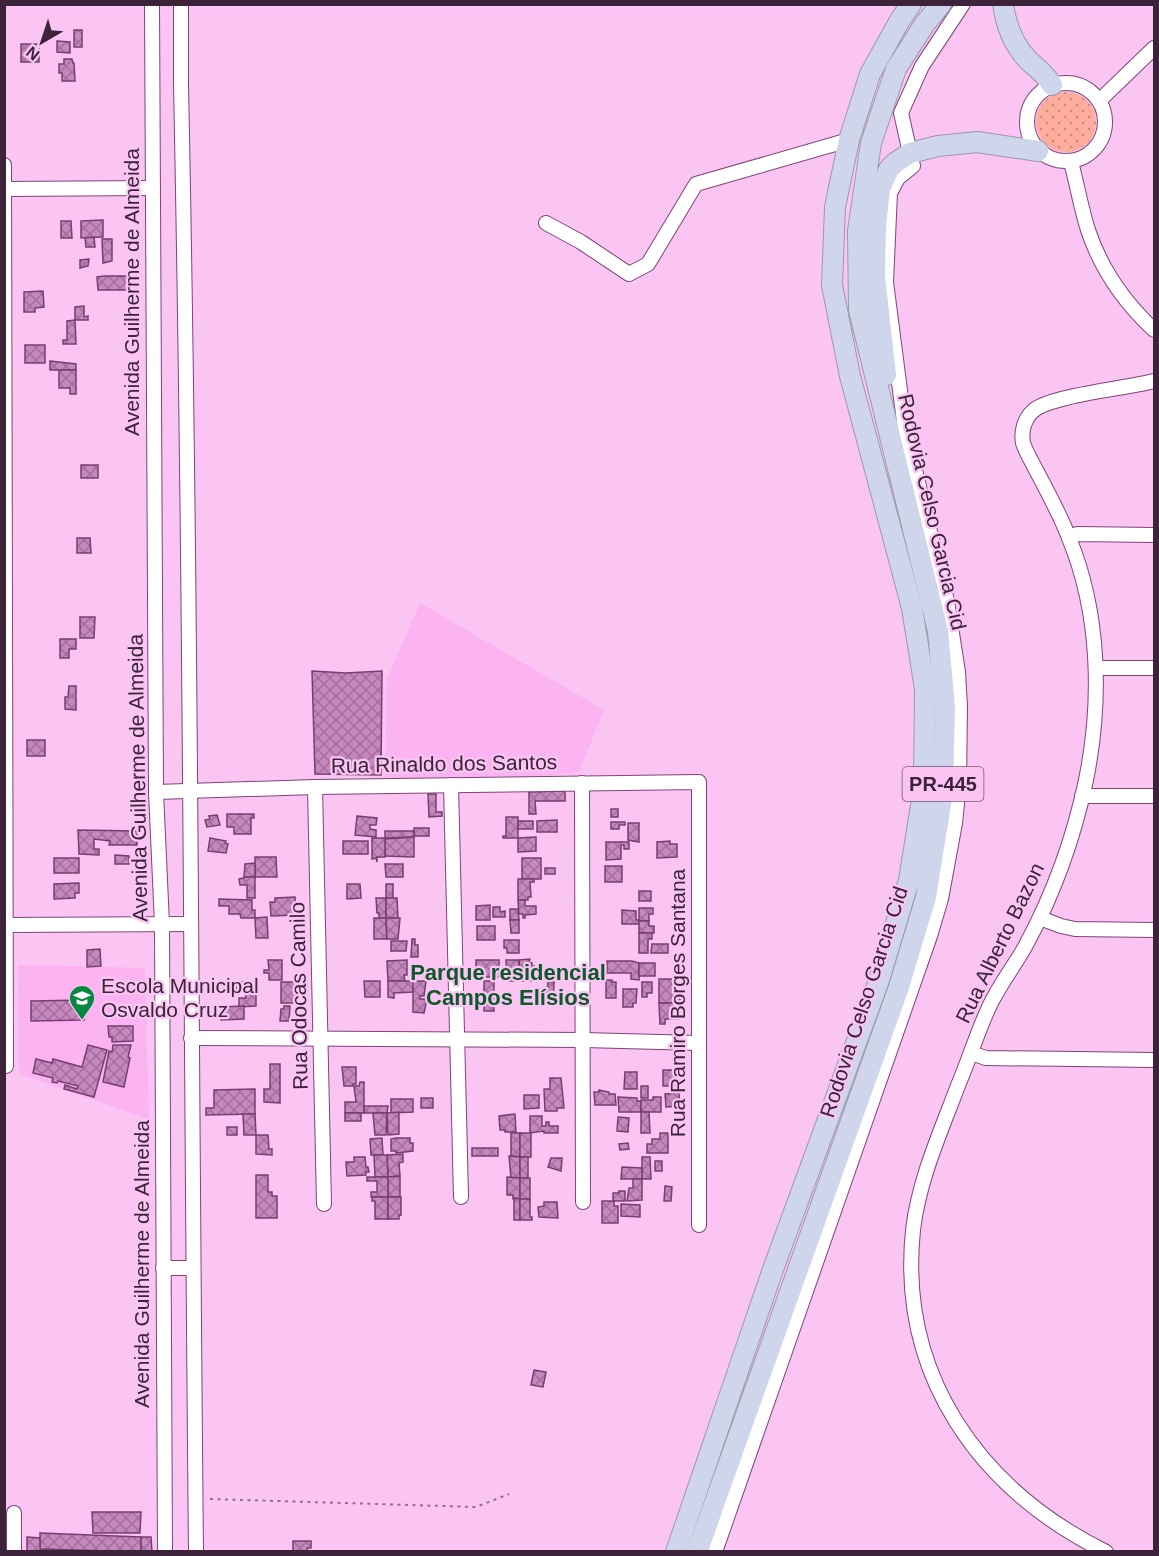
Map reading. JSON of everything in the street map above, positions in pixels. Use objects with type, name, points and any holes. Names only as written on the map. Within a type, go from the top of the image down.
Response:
[{"type":"highway","name":"Rodovia Celso Garcia Cid","points":[[676,1551],[772,1272],[878,983],[909,880],[924,787],[925,689],[912,608],[850,376],[832,285],[835,207],[849,140],[870,74],[911,4]]},
{"type":"highway","name":"Rodovia Celso Garcia Cid","points":[[697,1551],[899,987],[926,897],[943,791],[945,706],[938,631],[859,310],[858,231],[871,142],[896,69],[924,25],[941,4]]},
{"type":"highway","points":[[1004,5],[1007,25],[1016,44],[1052,85]]},
{"type":"highway","points":[[895,458],[875,276],[876,227],[880,189],[885,176],[895,162],[910,153],[938,146],[977,142],[1038,151]]},
{"type":"street","name":"Avenida Guilherme de Almeida","points":[[152,4],[156,792],[162,924],[165,1551]]},
{"type":"street","points":[[182,4],[196,1551]]},
{"type":"street","points":[[715,1551],[930,936],[943,890],[955,823],[960,736],[958,672],[947,601],[904,429],[886,282],[890,193],[898,178],[913,166],[901,113],[922,66],[963,4]]},
{"type":"street","points":[[1099,101],[1155,48]]},
{"type":"street","points":[[1070,83],[1086,88],[1099,101],[1106,126],[1100,143],[1088,155],[1071,162],[1054,160],[1038,151],[1029,136],[1027,118],[1037,95],[1052,85],[1070,83]]},
{"type":"street","points":[[546,223],[581,242],[629,274],[648,264],[696,184],[849,140]]},
{"type":"street","points":[[1071,162],[1088,230],[1100,259],[1128,303],[1155,330]]},
{"type":"street","points":[[4,165],[6,1066]]},
{"type":"street","points":[[5,189],[152,188]]},
{"type":"street","name":"Rua Alberto Bazon","points":[[1106,1551],[1043,1515],[1010,1488],[970,1443],[947,1406],[924,1351],[916,1311],[912,1254],[917,1205],[930,1157],[991,1003],[1040,918],[1065,855],[1082,796],[1094,729],[1096,668],[1090,615],[1078,563],[1069,537],[1024,446],[1022,433],[1025,421],[1034,410],[1046,402],[1155,381]]},
{"type":"street","points":[[1069,537],[1077,534],[1155,535]]},
{"type":"street","points":[[1096,668],[1155,668]]},
{"type":"street","name":"Rua Rinaldo dos Santos","points":[[156,792],[315,787],[699,782]]},
{"type":"street","name":"Rua Ramiro Borges Santana","points":[[699,782],[699,1225]]},
{"type":"street","points":[[582,783],[583,1202]]},
{"type":"street","points":[[451,785],[461,1197]]},
{"type":"street","name":"Rua Odocas Camilo","points":[[315,787],[324,1204]]},
{"type":"street","points":[[1082,796],[1155,796]]},
{"type":"street","points":[[1040,918],[1075,929],[1155,930]]},
{"type":"street","points":[[5,925],[190,924]]},
{"type":"street","points":[[191,1038],[583,1040],[699,1043]]},
{"type":"street","points":[[971,1053],[986,1058],[1155,1060]]},
{"type":"street","points":[[163,1268],[193,1268]]},
{"type":"street","points":[[14,1513],[14,1551]]},
{"type":"path","points":[[195,1498],[476,1508],[509,1494]]},
{"type":"shaded area","points":[[1060,92],[1072,92],[1083,97],[1091,105],[1096,122],[1094,134],[1083,147],[1072,152],[1060,152],[1049,147],[1041,139],[1036,128],[1036,116],[1041,105],[1049,97]]},
{"type":"shaded area","points":[[420,603],[604,710],[579,772],[516,780],[385,780],[387,679]]},
{"type":"shaded area","name":"Escola Municipal Osvaldo Cruz","points":[[18,965],[145,968],[149,1119],[19,1074]]},
{"type":"building","points":[[74,30],[82,30],[82,47],[74,47]]},
{"type":"building","points":[[57,41],[70,42],[70,53],[57,52]]},
{"type":"building","points":[[21,44],[39,44],[39,62],[21,62]]},
{"type":"building","points":[[64,59],[72,59],[74,63],[75,81],[62,81],[59,64],[64,64]]},
{"type":"building","points":[[103,220],[103,237],[81,238],[81,221]]},
{"type":"building","points":[[61,221],[71,221],[72,238],[61,238]]},
{"type":"building","points":[[94,237],[95,247],[86,247],[85,238]]},
{"type":"building","points":[[102,239],[112,239],[112,261],[103,263]]},
{"type":"building","points":[[89,259],[88,266],[80,268],[80,260]]},
{"type":"building","points":[[127,276],[127,290],[98,290],[97,277]]},
{"type":"building","points":[[43,291],[44,307],[35,308],[35,312],[24,312],[24,292]]},
{"type":"building","points":[[84,306],[84,317],[88,316],[88,320],[75,320],[75,307]]},
{"type":"building","points":[[75,320],[76,344],[63,344],[63,340],[67,340],[67,321]]},
{"type":"building","points":[[25,345],[45,345],[45,363],[25,363]]},
{"type":"building","points":[[50,361],[76,364],[76,370],[50,370]]},
{"type":"building","points":[[59,370],[76,370],[76,394],[70,394],[70,388],[59,388]]},
{"type":"building","points":[[81,465],[98,465],[98,478],[81,478]]},
{"type":"building","points":[[77,538],[90,538],[91,553],[77,553]]},
{"type":"building","points":[[80,617],[95,617],[94,638],[80,638]]},
{"type":"building","points":[[60,639],[76,639],[76,649],[69,649],[69,658],[60,658]]},
{"type":"building","points":[[312,671],[346,673],[382,671],[381,775],[315,774]]},
{"type":"building","points":[[69,686],[76,686],[76,710],[65,709],[65,697],[68,697]]},
{"type":"building","points":[[27,740],[45,740],[45,756],[27,756]]},
{"type":"building","points":[[565,791],[565,801],[535,801],[536,814],[529,814],[529,792]]},
{"type":"building","points":[[428,794],[436,794],[436,812],[442,812],[442,816],[429,817]]},
{"type":"building","points":[[611,809],[618,809],[618,817],[611,817]]},
{"type":"building","points":[[227,814],[254,814],[254,818],[251,818],[251,834],[234,834],[234,827],[227,827]]},
{"type":"building","points":[[217,815],[220,825],[207,827],[205,820],[210,819],[209,816]]},
{"type":"building","points":[[357,816],[377,818],[376,825],[370,825],[370,829],[376,830],[376,837],[355,835]]},
{"type":"building","points":[[506,817],[518,817],[518,838],[503,838],[506,836]]},
{"type":"building","points":[[557,820],[557,832],[537,832],[537,821]]},
{"type":"building","points":[[518,821],[533,821],[533,829],[518,829]]},
{"type":"building","points":[[611,822],[625,822],[625,825],[619,825],[619,829],[611,829]]},
{"type":"building","points":[[628,823],[639,823],[639,842],[628,840]]},
{"type":"building","points":[[414,828],[429,828],[429,836],[414,836]]},
{"type":"building","points":[[78,830],[137,831],[137,845],[109,845],[110,841],[94,839],[94,849],[99,849],[99,855],[79,854]]},
{"type":"building","points":[[385,831],[414,831],[414,837],[385,838]]},
{"type":"building","points":[[414,837],[414,857],[385,856],[385,839]]},
{"type":"building","points":[[536,837],[536,851],[518,852],[518,838]]},
{"type":"building","points":[[210,838],[226,841],[225,843],[228,844],[226,853],[208,851]]},
{"type":"building","points":[[372,838],[385,838],[385,857],[377,857],[377,862],[376,858],[372,859]]},
{"type":"building","points":[[343,841],[368,841],[368,854],[343,854]]},
{"type":"building","points":[[670,841],[670,844],[677,844],[677,857],[657,858],[657,842]]},
{"type":"building","points":[[606,842],[629,842],[629,849],[624,849],[624,845],[621,845],[621,859],[606,860]]},
{"type":"building","points":[[115,855],[129,856],[129,864],[115,864]]},
{"type":"building","points":[[255,857],[276,857],[277,877],[255,877]]},
{"type":"building","points":[[54,858],[79,858],[79,873],[54,873]]},
{"type":"building","points":[[522,858],[541,858],[541,879],[522,879]]},
{"type":"building","points":[[255,863],[255,877],[244,877],[245,864]]},
{"type":"building","points":[[385,864],[403,864],[403,877],[386,877]]},
{"type":"building","points":[[605,866],[622,866],[622,882],[605,882]]},
{"type":"building","points":[[545,868],[555,868],[555,874],[545,874]]},
{"type":"building","points":[[255,877],[255,898],[247,898],[247,885],[240,885],[239,879]]},
{"type":"building","points":[[518,879],[534,879],[534,882],[530,882],[531,897],[528,897],[528,900],[518,900]]},
{"type":"building","points":[[79,883],[79,893],[75,893],[75,898],[54,899],[54,884]]},
{"type":"building","points":[[347,884],[360,884],[361,898],[347,899]]},
{"type":"building","points":[[386,884],[393,884],[393,898],[386,898]]},
{"type":"building","points":[[639,891],[651,891],[651,901],[639,901]]},
{"type":"building","points":[[295,897],[296,915],[271,916],[270,902],[275,902],[275,898]]},
{"type":"building","points":[[376,898],[386,898],[386,918],[379,918]]},
{"type":"building","points":[[386,898],[397,898],[398,918],[386,918]]},
{"type":"building","points":[[219,899],[252,900],[255,918],[241,918],[240,914],[229,914],[229,906],[219,906]]},
{"type":"building","points":[[518,900],[525,900],[525,906],[536,906],[536,914],[525,915],[523,918],[523,914],[519,914]]},
{"type":"building","points":[[490,905],[490,920],[476,920],[476,906]]},
{"type":"building","points":[[493,907],[500,907],[500,912],[505,911],[505,917],[493,917]]},
{"type":"building","points":[[639,908],[653,908],[653,914],[649,914],[649,921],[639,921]]},
{"type":"building","points":[[510,909],[518,909],[519,920],[510,920]]},
{"type":"building","points":[[622,910],[636,911],[636,920],[639,920],[639,924],[622,924]]},
{"type":"building","points":[[267,917],[268,938],[256,938],[255,918]]},
{"type":"building","points":[[374,918],[386,918],[387,939],[374,939]]},
{"type":"building","points":[[386,918],[400,918],[398,939],[387,939]]},
{"type":"building","points":[[510,920],[519,920],[519,933],[511,933]]},
{"type":"building","points":[[639,921],[649,921],[649,926],[654,926],[654,933],[639,933]]},
{"type":"building","points":[[477,926],[495,926],[495,940],[477,940]]},
{"type":"building","points":[[639,933],[652,933],[652,939],[648,939],[648,953],[639,953]]},
{"type":"building","points":[[412,939],[415,939],[415,945],[418,945],[418,957],[411,957]]},
{"type":"building","points":[[504,940],[519,940],[519,953],[507,953]]},
{"type":"building","points":[[391,941],[407,941],[406,951],[391,951]]},
{"type":"building","points":[[652,944],[668,944],[668,953],[651,953]]},
{"type":"building","points":[[100,949],[101,966],[87,967],[87,950]]},
{"type":"building","points":[[530,959],[529,962],[534,966],[534,970],[531,970],[531,981],[519,981],[519,960]]},
{"type":"building","points":[[268,960],[282,960],[282,980],[269,980],[269,973],[264,973],[264,970],[269,970]]},
{"type":"building","points":[[407,960],[405,981],[388,981],[387,961]]},
{"type":"building","points":[[476,960],[499,960],[499,977],[476,977]]},
{"type":"building","points":[[506,960],[519,960],[519,981],[507,981]]},
{"type":"building","points":[[607,961],[639,963],[639,980],[631,979],[631,973],[607,973]]},
{"type":"building","points":[[639,963],[655,963],[655,976],[639,976]]},
{"type":"building","points":[[659,979],[677,979],[676,995],[680,995],[680,1003],[659,1003]]},
{"type":"building","points":[[606,980],[616,982],[616,998],[606,998]]},
{"type":"building","points":[[364,981],[380,981],[380,997],[365,997]]},
{"type":"building","points":[[388,981],[413,981],[413,992],[394,993],[394,998],[388,997]]},
{"type":"building","points":[[413,981],[426,981],[424,996],[420,996],[420,999],[427,999],[424,1013],[413,1012]]},
{"type":"building","points":[[484,981],[494,981],[494,1011],[484,1011]]},
{"type":"building","points":[[256,982],[256,1006],[239,1007],[239,998],[246,998],[245,990],[225,990],[225,983]]},
{"type":"building","points":[[281,982],[296,982],[295,1003],[281,1003]]},
{"type":"building","points":[[548,982],[554,982],[553,1004],[546,1004]]},
{"type":"building","points":[[642,982],[652,982],[652,993],[647,993],[647,997],[642,997]]},
{"type":"building","points":[[623,989],[637,989],[636,1003],[633,1003],[633,1007],[623,1007]]},
{"type":"building","points":[[84,1000],[84,1020],[31,1021],[31,1001]]},
{"type":"building","points":[[659,1003],[676,1003],[676,1015],[679,1019],[665,1019],[665,1024],[660,1024]]},
{"type":"building","points":[[244,1006],[244,1019],[221,1020],[221,1007]]},
{"type":"building","points":[[284,1006],[290,1006],[289,1021],[280,1021],[281,1009],[284,1009]]},
{"type":"building","points":[[108,1026],[133,1026],[133,1041],[112,1042]]},
{"type":"building","points":[[88,1045],[107,1050],[94,1097],[64,1089],[65,1085],[77,1089],[78,1086],[58,1081],[57,1083],[52,1082],[53,1078],[33,1073],[36,1059],[52,1063],[53,1059],[82,1067]]},
{"type":"building","points":[[113,1045],[131,1045],[124,1087],[103,1082],[109,1051],[112,1052]]},
{"type":"building","points":[[270,1064],[280,1064],[280,1103],[264,1102],[264,1089],[270,1089]]},
{"type":"building","points":[[342,1067],[356,1067],[356,1084],[344,1086]]},
{"type":"building","points":[[663,1070],[677,1070],[677,1086],[663,1086]]},
{"type":"building","points":[[625,1072],[637,1072],[637,1089],[624,1089]]},
{"type":"building","points":[[550,1078],[561,1078],[564,1108],[557,1108],[557,1111],[545,1111],[544,1089],[550,1089]]},
{"type":"building","points":[[360,1082],[364,1082],[364,1113],[345,1113],[345,1102],[356,1102],[354,1086],[359,1086]]},
{"type":"building","points":[[641,1086],[648,1086],[648,1098],[641,1098]]},
{"type":"building","points":[[255,1089],[255,1114],[206,1115],[206,1108],[214,1108],[214,1090]]},
{"type":"building","points":[[599,1090],[615,1094],[616,1105],[595,1105],[594,1092],[599,1092]]},
{"type":"building","points":[[679,1093],[680,1106],[666,1107],[665,1094]]},
{"type":"building","points":[[524,1095],[539,1095],[539,1108],[524,1109]]},
{"type":"building","points":[[618,1097],[637,1098],[637,1101],[641,1101],[641,1112],[619,1112]]},
{"type":"building","points":[[653,1097],[661,1097],[661,1112],[641,1112],[641,1100],[653,1100]]},
{"type":"building","points":[[421,1098],[433,1098],[433,1108],[421,1108]]},
{"type":"building","points":[[391,1099],[413,1099],[413,1112],[391,1113]]},
{"type":"building","points":[[364,1106],[388,1106],[387,1113],[364,1113]]},
{"type":"building","points":[[399,1112],[399,1134],[388,1135],[387,1113]]},
{"type":"building","points":[[641,1112],[649,1112],[650,1133],[641,1133]]},
{"type":"building","points":[[345,1113],[361,1113],[361,1121],[345,1121]]},
{"type":"building","points":[[373,1113],[387,1113],[386,1135],[375,1135]]},
{"type":"building","points":[[243,1114],[255,1114],[256,1135],[244,1135]]},
{"type":"building","points":[[515,1114],[516,1132],[500,1130],[499,1116]]},
{"type":"building","points":[[530,1116],[542,1116],[542,1126],[546,1126],[546,1122],[549,1122],[549,1126],[558,1126],[558,1133],[544,1133],[544,1131],[530,1133]]},
{"type":"building","points":[[618,1117],[629,1118],[628,1132],[617,1131]]},
{"type":"building","points":[[227,1127],[237,1127],[237,1135],[227,1135]]},
{"type":"building","points":[[511,1133],[520,1133],[520,1157],[511,1156]]},
{"type":"building","points":[[520,1133],[531,1133],[531,1157],[520,1157]]},
{"type":"building","points":[[660,1133],[668,1133],[668,1153],[647,1153],[647,1144],[652,1144],[652,1139],[660,1139]]},
{"type":"building","points":[[256,1135],[268,1135],[272,1155],[256,1154]]},
{"type":"building","points":[[382,1138],[383,1155],[371,1155],[370,1139]]},
{"type":"building","points":[[410,1138],[413,1151],[396,1153],[396,1151],[391,1151],[391,1139]]},
{"type":"building","points":[[628,1143],[629,1149],[620,1150],[619,1144]]},
{"type":"building","points":[[472,1148],[498,1148],[498,1156],[472,1156]]},
{"type":"building","points":[[403,1154],[403,1162],[399,1163],[400,1176],[388,1177],[387,1155]]},
{"type":"building","points":[[374,1155],[387,1155],[388,1177],[375,1177]]},
{"type":"building","points":[[509,1156],[520,1157],[520,1178],[511,1178]]},
{"type":"building","points":[[354,1157],[365,1157],[369,1172],[366,1172],[366,1175],[347,1176],[346,1162],[354,1162]]},
{"type":"building","points":[[520,1157],[528,1157],[528,1178],[520,1178]]},
{"type":"building","points":[[642,1157],[650,1157],[651,1179],[642,1179]]},
{"type":"building","points":[[551,1158],[562,1158],[561,1171],[548,1167]]},
{"type":"building","points":[[655,1161],[662,1161],[662,1171],[655,1171]]},
{"type":"building","points":[[622,1167],[642,1168],[642,1179],[621,1179]]},
{"type":"building","points":[[256,1175],[268,1175],[268,1192],[272,1192],[272,1196],[277,1196],[277,1218],[256,1218]]},
{"type":"building","points":[[400,1176],[400,1197],[388,1197],[388,1177]]},
{"type":"building","points":[[367,1177],[388,1177],[388,1197],[371,1197],[371,1192],[377,1192],[377,1181],[367,1181]]},
{"type":"building","points":[[507,1177],[520,1178],[520,1199],[513,1199],[513,1195],[507,1195]]},
{"type":"building","points":[[520,1178],[530,1178],[530,1199],[520,1199]]},
{"type":"building","points":[[633,1179],[642,1179],[642,1200],[627,1201],[629,1188],[633,1188]]},
{"type":"building","points":[[665,1186],[672,1187],[671,1201],[664,1201]]},
{"type":"building","points":[[619,1191],[625,1191],[625,1201],[613,1201],[613,1193],[619,1193]]},
{"type":"building","points":[[372,1197],[388,1197],[388,1219],[375,1219],[375,1201],[372,1201]]},
{"type":"building","points":[[388,1197],[401,1197],[399,1219],[388,1219]]},
{"type":"building","points":[[514,1198],[520,1199],[520,1220],[514,1220]]},
{"type":"building","points":[[520,1199],[530,1199],[532,1220],[520,1220]]},
{"type":"building","points":[[602,1201],[614,1201],[614,1206],[618,1206],[618,1223],[602,1223]]},
{"type":"building","points":[[544,1202],[557,1202],[558,1218],[539,1217],[538,1207],[544,1206]]},
{"type":"building","points":[[621,1204],[640,1205],[640,1217],[621,1216]]},
{"type":"building","points":[[534,1370],[546,1372],[543,1387],[531,1385]]},
{"type":"building","points":[[92,1512],[141,1512],[140,1533],[93,1533]]},
{"type":"building","points":[[40,1533],[141,1537],[141,1552],[40,1549]]},
{"type":"building","points":[[27,1537],[40,1538],[40,1549],[115,1552],[27,1552]]},
{"type":"building","points":[[141,1537],[151,1537],[152,1552],[141,1552]]},
{"type":"building","points":[[293,1541],[311,1541],[311,1548],[307,1548],[307,1552],[293,1552]]},
{"type":"place","name":"Escola Municipal Osvaldo Cruz","points":[[82,1021]]},
{"type":"district","name":"Parque residencial Campos Elísios","points":[[508,984]]}]
